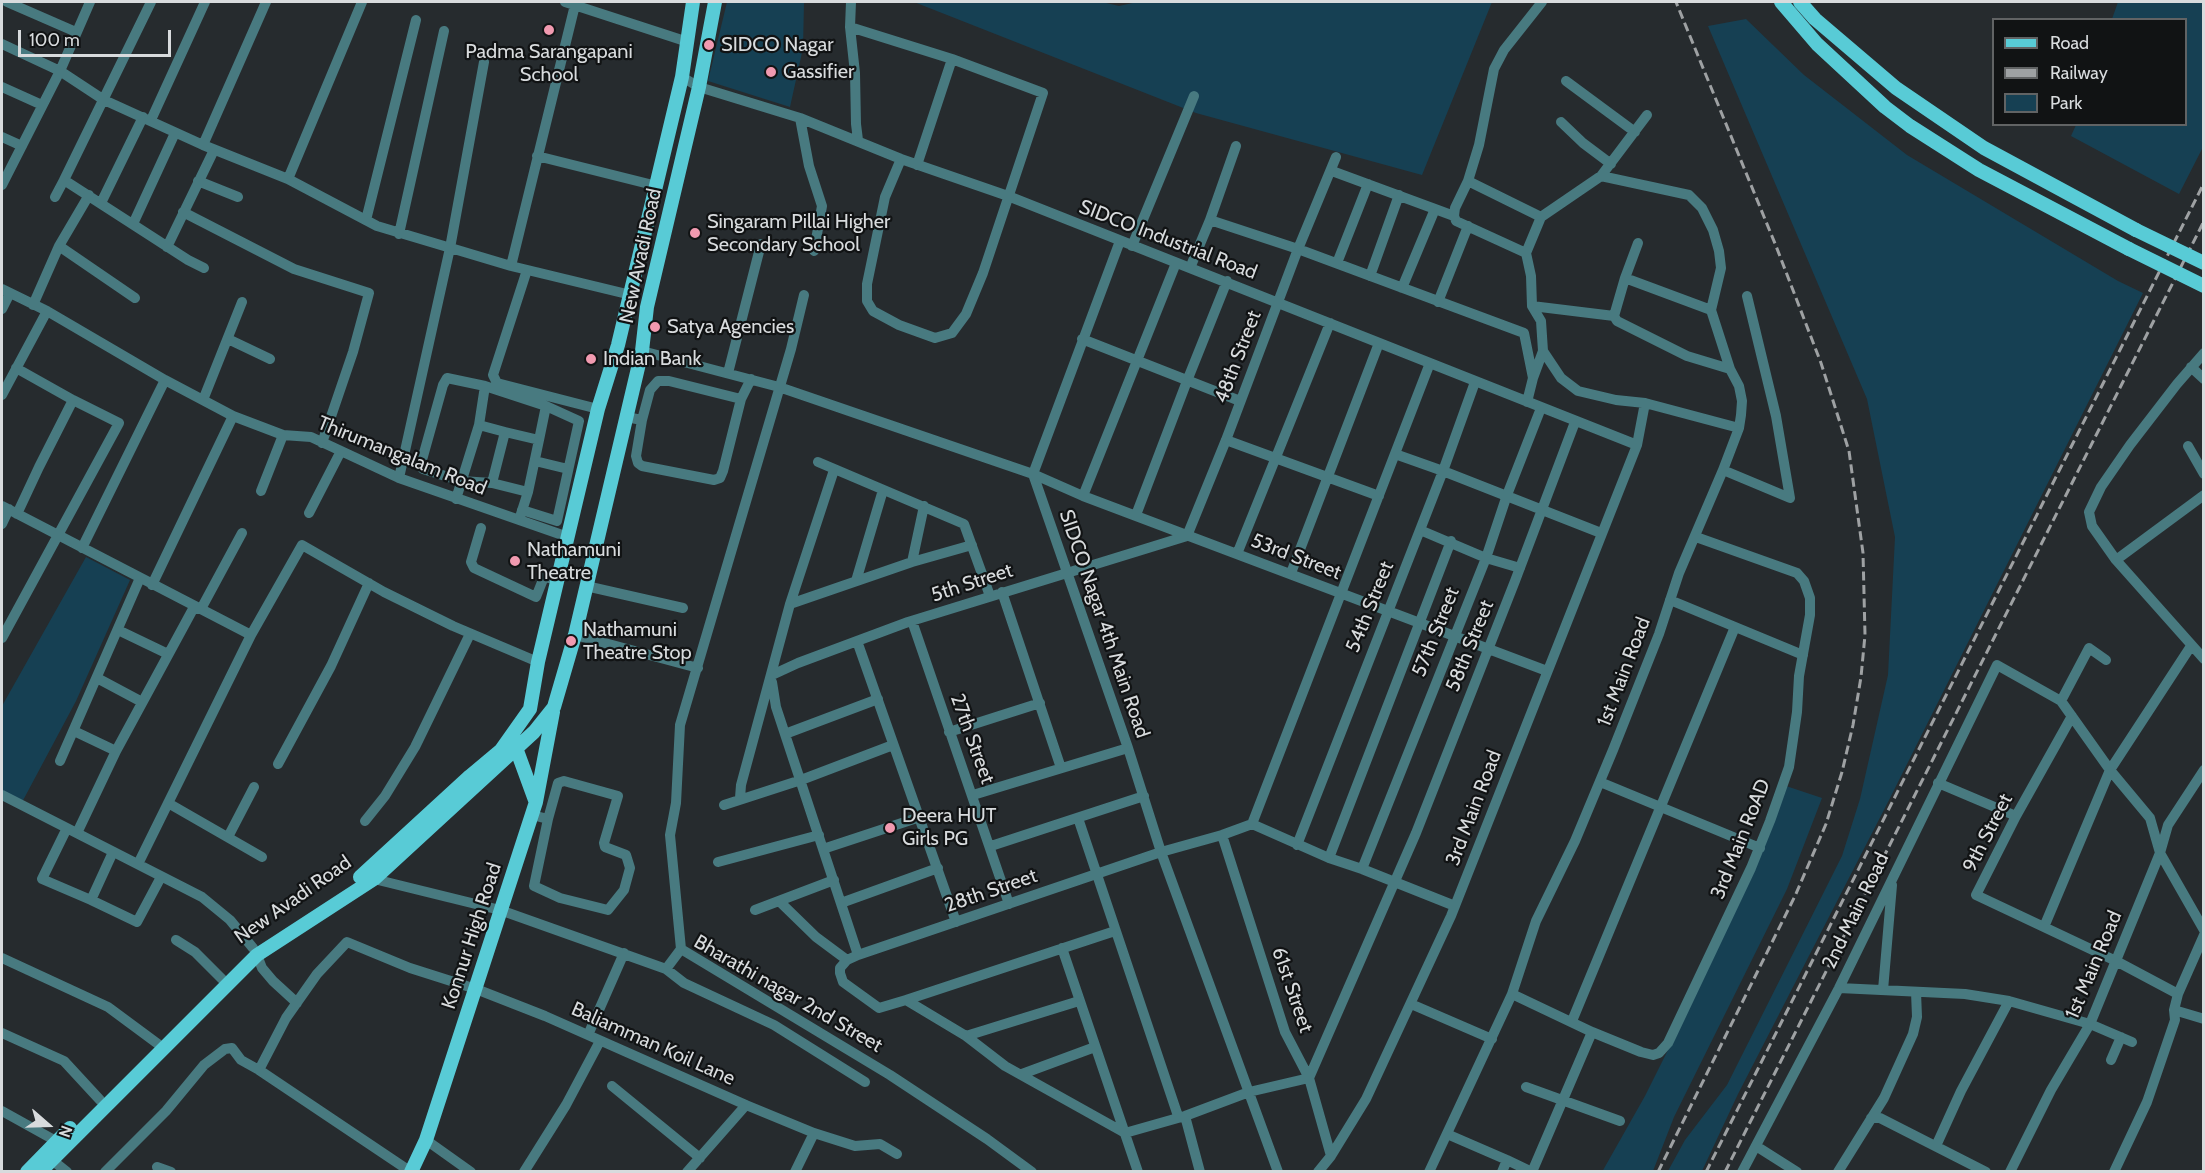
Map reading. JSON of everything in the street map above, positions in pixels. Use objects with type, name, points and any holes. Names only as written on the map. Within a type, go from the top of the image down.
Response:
[{"type":"main road","name":"New Avadi Road","points":[[40,1172],[255,952],[374,879],[497,767],[512,744],[530,708],[538,662],[598,409],[631,295],[682,77],[693,2]]},
{"type":"main road","name":"New Avadi Road","points":[[27,1172],[222,978],[366,873],[470,776],[501,750],[534,732],[549,712],[575,635],[642,351],[647,307],[699,87],[715,2]]},
{"type":"main road","points":[[1781,2],[1817,44],[1885,107],[1910,126],[1979,170],[2204,286]]},
{"type":"main road","points":[[1800,2],[1815,19],[1896,88],[1984,148],[2136,230],[2204,263]]},
{"type":"main road","points":[[530,708],[549,712]]},
{"type":"main road","name":"Konnur High Road","points":[[411,1172],[426,1140],[534,808],[549,712]]},
{"type":"main road","points":[[512,744],[534,808]]},
{"type":"street","points":[[7,2],[76,32]]},
{"type":"street","points":[[2,185],[60,71],[90,2]]},
{"type":"street","points":[[55,197],[151,2]]},
{"type":"street","points":[[102,203],[205,2]]},
{"type":"street","points":[[167,246],[198,181],[208,148],[266,2]]},
{"type":"street","points":[[288,179],[362,2]]},
{"type":"street","points":[[851,2],[850,27],[858,140]]},
{"type":"street","points":[[1526,254],[1456,221],[1454,216],[1479,145],[1494,69],[1504,50],[1542,2]]},
{"type":"street","points":[[511,266],[570,3],[688,42]]},
{"type":"street","points":[[366,220],[416,20]]},
{"type":"street","points":[[850,27],[952,59],[1043,93],[983,273],[966,315],[952,333],[935,338],[899,325],[873,311],[867,301],[867,284],[885,197],[901,159]]},
{"type":"street","points":[[399,234],[444,31]]},
{"type":"street","points":[[2,44],[60,71],[104,100],[208,148],[288,179],[366,220],[399,234],[511,266],[631,295]]},
{"type":"street","points":[[917,165],[952,59]]},
{"type":"street","points":[[399,478],[450,248],[484,62]]},
{"type":"street","name":"SIDCO Industrial Road","points":[[682,77],[699,87],[800,118],[901,159],[1008,196],[1637,445]]},
{"type":"street","points":[[1566,81],[1635,132]]},
{"type":"street","points":[[2,87],[42,105]]},
{"type":"street","points":[[1132,246],[1194,96]]},
{"type":"street","points":[[1527,402],[1543,351],[1541,321],[1532,306],[1531,276],[1526,254],[1541,217],[1601,177],[1647,115]]},
{"type":"street","points":[[800,118],[809,166],[822,206],[814,251]]},
{"type":"street","points":[[1561,122],[1583,143],[1611,164]]},
{"type":"street","points":[[133,224],[175,133]]},
{"type":"street","points":[[2,137],[22,146]]},
{"type":"street","points":[[1190,268],[1236,146]]},
{"type":"street","points":[[537,156],[657,186]]},
{"type":"street","name":"48th Street","points":[[1187,536],[1336,157]]},
{"type":"street","points":[[1332,171],[1454,216]]},
{"type":"street","points":[[1601,177],[1689,195],[1702,208],[1713,230],[1721,268],[1711,310],[1625,278]]},
{"type":"street","points":[[64,180],[204,268]]},
{"type":"street","points":[[198,181],[238,197]]},
{"type":"street","points":[[1468,181],[1541,217]]},
{"type":"street","points":[[1337,263],[1368,184]]},
{"type":"street","points":[[33,305],[59,246],[89,195]]},
{"type":"street","points":[[1371,276],[1400,195]]},
{"type":"street","points":[[1402,288],[1435,209]]},
{"type":"street","points":[[183,212],[294,268],[369,293],[353,352],[322,443]]},
{"type":"street","points":[[1210,220],[1337,263],[1524,333],[1533,378]]},
{"type":"street","points":[[1438,302],[1468,226]]},
{"type":"street","points":[[642,351],[779,387],[1033,474],[1120,241]]},
{"type":"street","points":[[728,373],[761,243]]},
{"type":"street","points":[[1638,243],[1614,316],[1617,321],[1688,356],[1730,369]]},
{"type":"street","points":[[59,246],[135,298]]},
{"type":"street","points":[[1083,496],[1176,263]]},
{"type":"street","points":[[527,270],[493,375],[497,383],[598,409]]},
{"type":"street","points":[[1136,515],[1227,282]]},
{"type":"street","points":[[2,309],[6,291]]},
{"type":"street","name":"Thirumangalam Road","points":[[6,291],[47,311],[165,380],[233,416],[283,435],[311,437],[399,478],[456,499],[521,516],[568,537]]},
{"type":"street","points":[[681,949],[670,835],[676,803],[680,725],[804,295]]},
{"type":"street","points":[[1723,470],[1791,498],[1776,416],[1747,296]]},
{"type":"street","points":[[203,400],[242,302]]},
{"type":"street","points":[[1532,306],[1614,316]]},
{"type":"street","name":"1st Main Road","points":[[1429,1172],[1512,994],[1536,921],[1600,783],[1739,429],[1742,401],[1739,386],[1730,369],[1711,310]]},
{"type":"street","points":[[2,395],[47,311]]},
{"type":"street","points":[[1237,554],[1330,323]]},
{"type":"street","points":[[228,339],[270,359]]},
{"type":"street","points":[[1082,339],[1240,401]]},
{"type":"street","points":[[1291,573],[1379,343]]},
{"type":"street","points":[[1543,351],[1561,378],[1578,391],[1616,400],[1645,403],[1739,429]]},
{"type":"street","points":[[2204,353],[2130,445],[2101,487],[2089,512],[2092,526],[2116,560],[2204,659]]},
{"type":"street","points":[[1430,363],[1252,824],[1329,858],[1362,868],[1455,906]]},
{"type":"street","points":[[2191,367],[2204,379]]},
{"type":"street","points":[[2,638],[119,423],[16,368]]},
{"type":"street","points":[[528,492],[492,483],[461,481],[423,469],[422,460],[447,378],[485,386],[546,406],[579,421],[557,521],[521,516],[528,492],[546,406]]},
{"type":"street","points":[[741,399],[669,381],[658,381],[650,390],[642,420],[636,456],[638,462],[642,466],[714,480],[720,477],[741,399],[751,379]]},
{"type":"street","points":[[82,548],[165,380]]},
{"type":"street","name":"54th Street","points":[[1297,845],[1443,471],[1475,382]]},
{"type":"street","points":[[456,499],[479,425],[485,386]]},
{"type":"street","points":[[2,524],[39,467],[74,400]]},
{"type":"street","name":"3rd Main Road","points":[[1317,1172],[1331,1156],[1366,1099],[1455,906],[1637,445],[1645,403]]},
{"type":"street","name":"57th Street","points":[[1362,868],[1486,558],[1540,408]]},
{"type":"street","points":[[152,585],[233,416]]},
{"type":"street","points":[[626,417],[642,420]]},
{"type":"street","name":"58th Street","points":[[1309,1078],[1416,834],[1575,422]]},
{"type":"street","points":[[479,425],[539,440]]},
{"type":"street","points":[[492,483],[505,432]]},
{"type":"street","points":[[261,491],[283,435]]},
{"type":"street","points":[[1226,440],[1379,496]]},
{"type":"street","points":[[2188,446],[2204,474]]},
{"type":"street","points":[[309,513],[340,451]]},
{"type":"street","points":[[1395,454],[1507,495],[1601,533]]},
{"type":"street","points":[[535,461],[568,469]]},
{"type":"street","points":[[818,462],[964,524],[990,596]]},
{"type":"street","points":[[740,798],[741,785],[790,604],[834,470]]},
{"type":"street","name":"53rd Street","points":[[1033,474],[1187,536],[1291,573],[1547,671]]},
{"type":"street","name":"SIDCO Nagar 4th Main Road","points":[[1033,474],[1128,748],[1161,852],[1278,1172]]},
{"type":"street","points":[[856,581],[883,490]]},
{"type":"street","points":[[2116,560],[2204,495]]},
{"type":"street","points":[[912,562],[924,506]]},
{"type":"street","points":[[9,510],[251,635]]},
{"type":"street","points":[[481,528],[471,562],[474,568],[537,597],[544,577],[557,579]]},
{"type":"street","points":[[1420,530],[1486,558],[1520,568]]},
{"type":"street","points":[[201,609],[242,532]]},
{"type":"street","name":"5th Street","points":[[772,675],[798,663],[912,621],[1187,536]]},
{"type":"street","name":"3rd Main RoAD","points":[[1512,994],[1592,1032],[1653,1055],[1659,1053],[1668,1043],[1760,848],[1789,767],[1810,615],[1810,598],[1804,581],[1797,573],[1696,537]]},
{"type":"street","points":[[1329,858],[1451,542]]},
{"type":"street","points":[[138,864],[251,635],[302,545],[369,583],[470,634],[538,662]]},
{"type":"street","points":[[790,604],[912,562],[972,545]]},
{"type":"street","points":[[60,762],[140,578]]},
{"type":"street","points":[[278,764],[331,666],[369,583]]},
{"type":"street","points":[[586,586],[683,608]]},
{"type":"street","points":[[1002,592],[1061,768]]},
{"type":"street","points":[[1670,600],[1803,655]]},
{"type":"street","points":[[161,877],[137,922],[42,879],[72,830],[193,609],[201,609]]},
{"type":"street","name":"27th Street","points":[[912,621],[1009,904]]},
{"type":"street","points":[[1572,1021],[1735,627]]},
{"type":"street","points":[[118,630],[168,654]]},
{"type":"street","points":[[365,821],[385,795],[415,747],[470,634]]},
{"type":"street","points":[[575,635],[698,668]]},
{"type":"street","points":[[857,641],[956,922]]},
{"type":"street","points":[[2044,927],[2110,770],[2192,646]]},
{"type":"street","points":[[2106,660],[2089,648],[2061,701],[2110,770],[2150,818],[2160,853],[2204,930]]},
{"type":"street","name":"2nd Main Road","points":[[1742,1172],[1839,988],[1997,665],[2061,701]]},
{"type":"street","points":[[772,675],[776,707],[858,955]]},
{"type":"street","points":[[97,678],[142,702]]},
{"type":"street","points":[[785,734],[878,699]]},
{"type":"street","points":[[949,732],[1040,703]]},
{"type":"street","name":"9th Street","points":[[2072,716],[2016,816],[1976,895],[2116,961],[2178,994]]},
{"type":"street","points":[[74,731],[116,751]]},
{"type":"street","points":[[723,805],[801,780],[893,745]]},
{"type":"street","points":[[973,795],[1128,748]]},
{"type":"street","name":"1st Main Road","points":[[2010,1172],[2051,1090],[2090,1024],[2160,853],[2168,825],[2204,770]]},
{"type":"street","points":[[564,781],[618,796],[604,843],[605,847],[626,855],[630,868],[624,890],[608,910],[560,898],[534,886],[548,819],[558,783],[564,781]]},
{"type":"street","points":[[1600,783],[1760,848]]},
{"type":"street","points":[[1938,783],[2016,816]]},
{"type":"street","points":[[228,837],[254,787]]},
{"type":"street","points":[[2,795],[138,864],[209,903],[230,920],[255,952],[262,968],[297,1003],[286,1018],[259,1070]]},
{"type":"street","points":[[991,846],[1144,796]]},
{"type":"street","points":[[168,803],[262,857]]},
{"type":"street","points":[[534,808],[548,819]]},
{"type":"street","points":[[823,849],[920,817]]},
{"type":"street","points":[[1078,818],[1115,931],[1200,1172]]},
{"type":"street","name":"28th Street","points":[[847,960],[1161,852],[1252,824]]},
{"type":"street","points":[[718,862],[819,835]]},
{"type":"street","name":"61st Street","points":[[1222,835],[1285,1032],[1309,1078],[1331,1156]]},
{"type":"street","points":[[91,900],[113,852]]},
{"type":"street","points":[[841,903],[938,867]]},
{"type":"street","points":[[1883,990],[1892,878]]},
{"type":"street","points":[[374,879],[500,910],[666,969],[684,983],[774,1025],[865,1082]]},
{"type":"street","points":[[755,910],[834,880]]},
{"type":"street","points":[[779,901],[816,937],[847,960],[840,968],[843,982],[879,1008],[1115,931]]},
{"type":"street","points":[[2115,1172],[2146,1102],[2175,1020],[2174,1010],[2178,994],[2204,935]]},
{"type":"street","points":[[176,940],[195,952],[222,978]]},
{"type":"street","name":"Baliamman Koil Lane","points":[[297,1003],[317,974],[347,942],[410,968],[476,989],[814,1133],[855,1146],[880,1144],[897,1154]]},
{"type":"street","points":[[1062,948],[1138,1172]]},
{"type":"street","name":"Bharathi nagar 2nd Street","points":[[666,969],[681,949],[890,1075],[987,1139],[1032,1172]]},
{"type":"street","points":[[588,1035],[624,953]]},
{"type":"street","points":[[2,958],[108,1007],[158,1044]]},
{"type":"street","points":[[1839,988],[1965,994],[2008,1002],[2090,1024],[2132,1042]]},
{"type":"street","points":[[1838,1172],[1884,1098],[1913,1034],[1917,1017],[1916,992]]},
{"type":"street","points":[[906,1000],[966,1036],[1005,1066],[1125,1133],[1249,1092],[1309,1078]]},
{"type":"street","points":[[966,1036],[1079,1001]]},
{"type":"street","points":[[1936,1146],[1961,1091],[2008,1002]]},
{"type":"street","points":[[1411,1005],[1492,1038]]},
{"type":"street","points":[[2174,1010],[2204,1019]]},
{"type":"street","points":[[789,1035],[797,1019]]},
{"type":"street","points":[[1447,1134],[1532,1172],[1592,1032]]},
{"type":"street","points":[[2,1033],[64,1061],[100,1100]]},
{"type":"street","points":[[2111,1060],[2121,1038]]},
{"type":"street","points":[[524,1172],[566,1105],[600,1041]]},
{"type":"street","points":[[1022,1074],[1095,1047]]},
{"type":"street","points":[[105,1172],[166,1111],[204,1065],[225,1049],[232,1048],[241,1060],[411,1172]]},
{"type":"street","points":[[612,1086],[700,1158]]},
{"type":"street","points":[[1526,1087],[1620,1121]]},
{"type":"street","points":[[687,1172],[746,1105]]},
{"type":"street","points":[[2,1111],[56,1141]]},
{"type":"street","points":[[1871,1118],[1880,1118],[1986,1172]]},
{"type":"street","points":[[799,1170],[814,1133]]},
{"type":"street","points":[[426,1140],[471,1172]]},
{"type":"street","points":[[1756,1146],[1797,1172]]},
{"type":"street","points":[[52,1160],[68,1172]]},
{"type":"street","points":[[1502,1172],[1507,1160]]},
{"type":"street","points":[[157,1167],[171,1172]]},
{"type":"green space","points":[[727,2],[804,2],[803,48],[790,107],[708,81]]},
{"type":"green space","points":[[914,2],[1102,2],[1119,6],[1137,2],[1492,2],[1422,175],[1196,113]]},
{"type":"green space","points":[[2118,2],[2203,2],[2203,147],[2179,194],[2071,136],[2076,126],[2187,126],[2187,18],[2112,18]]},
{"type":"green space","points":[[1746,19],[1804,75],[1907,155],[2118,281],[2143,293],[1888,802],[1738,1094],[1702,1171],[1668,1171],[1685,1140],[1727,1085],[1842,856],[1860,799],[1888,675],[1895,537],[1867,399],[1708,26]]},
{"type":"green space","points":[[86,557],[130,580],[76,701],[20,806],[2,798],[2,706]]},
{"type":"green space","points":[[1786,786],[1822,798],[1787,889],[1674,1117],[1653,1171],[1602,1172],[1645,1096],[1683,1020]]},
{"type":"railway","points":[[1658,1172],[1795,896],[1826,824],[1853,725],[1865,635],[1863,553],[1849,451],[1821,363],[1776,246],[1676,2]]},
{"type":"railway","points":[[1706,1172],[2204,183]]},
{"type":"railway","points":[[1725,1172],[2204,221]]},
{"type":"place","name":"Padma Sarangapani School","points":[[549,30]]},
{"type":"place","name":"SIDCO Nagar","points":[[709,45]]},
{"type":"place","name":"Gassifier","points":[[771,72]]},
{"type":"place","name":"Singaram Pillai Higher Secondary School","points":[[695,233]]},
{"type":"place","name":"Satya Agencies","points":[[655,327]]},
{"type":"place","name":"Indian Bank","points":[[591,359]]},
{"type":"place","name":"Nathamuni Theatre","points":[[515,561]]},
{"type":"place","name":"Nathamuni Theatre Stop","points":[[571,641]]},
{"type":"place","name":"Deera HUT Girls PG","points":[[890,828]]}]
